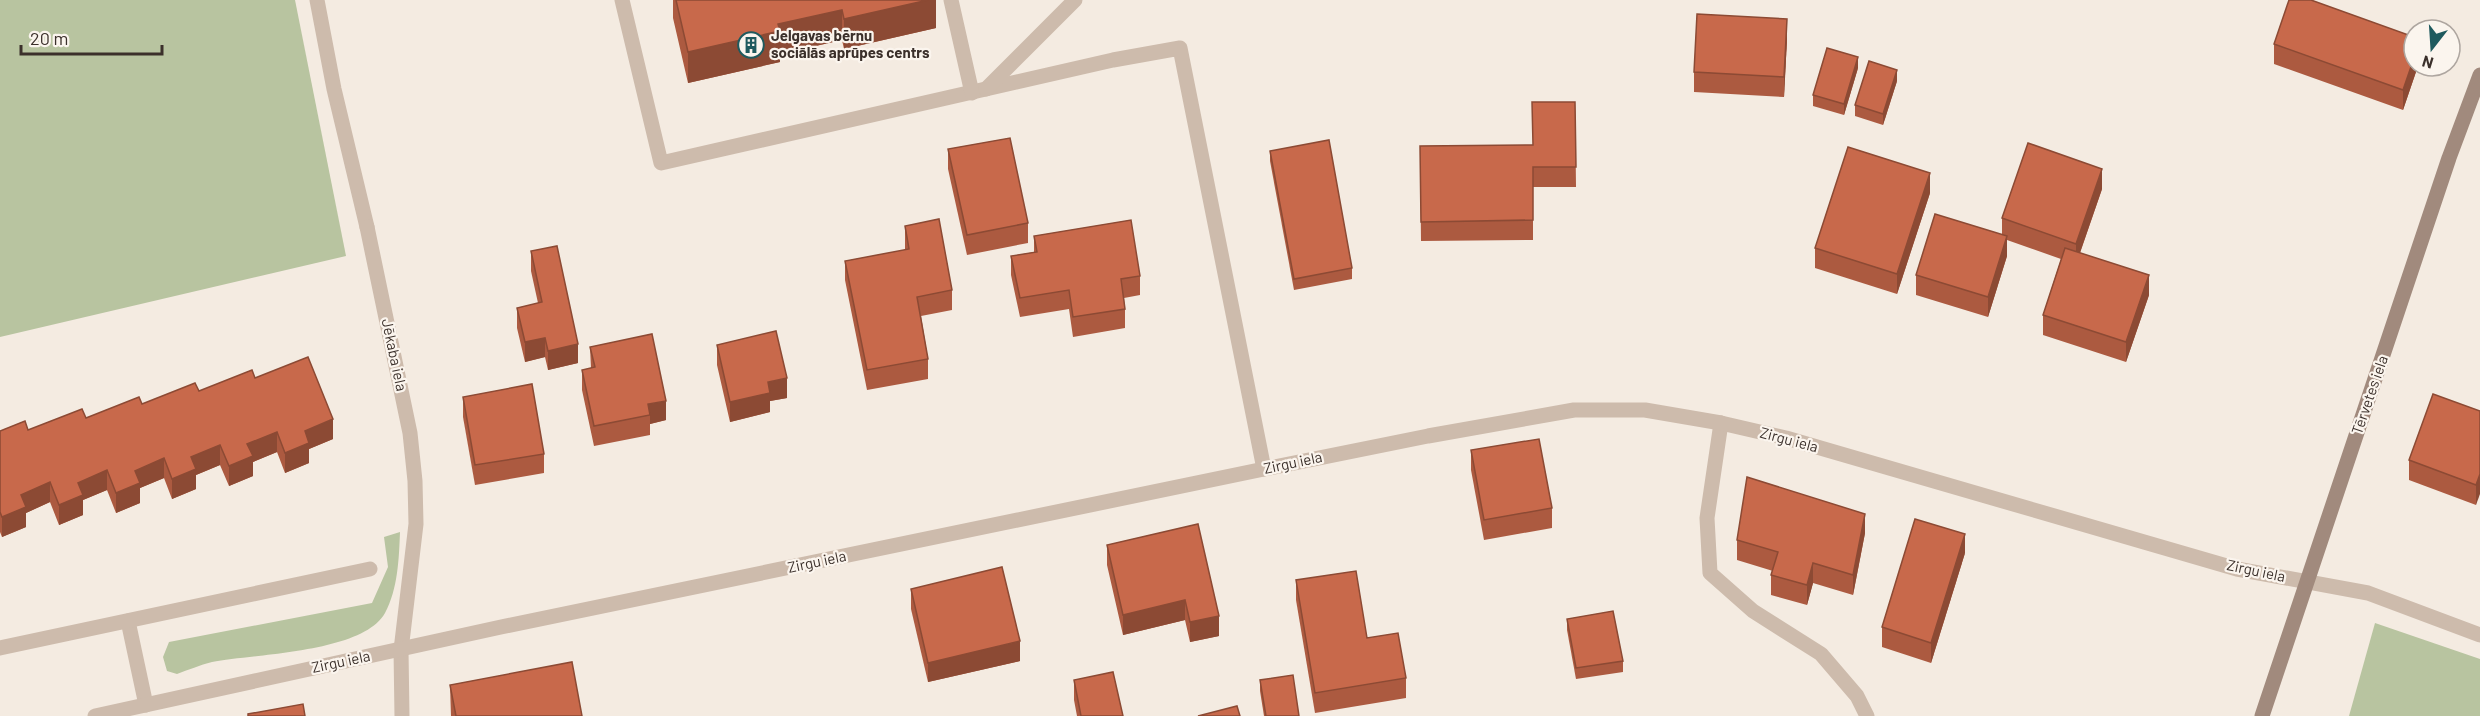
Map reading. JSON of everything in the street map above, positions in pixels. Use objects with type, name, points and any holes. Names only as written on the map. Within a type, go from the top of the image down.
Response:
[{"type":"main road","name":"Tērvetes iela","points":[[2262,716],[2449,158],[2480,75]]},
{"type":"street","name":"Jēkaba iela","points":[[317,0],[334,89],[367,227],[410,433],[415,481],[416,524],[401,650],[402,716]]},
{"type":"street","points":[[622,0],[661,163],[1126,58],[1180,48],[1264,469]]},
{"type":"street","points":[[951,0],[979,91]]},
{"type":"street","points":[[979,91],[1075,0]]},
{"type":"street","name":"Zirgu iela","points":[[95,716],[1264,469],[1574,410],[1645,410],[1721,423],[1786,438],[2237,568],[2377,596],[2480,635]]},
{"type":"street","points":[[1721,423],[1707,518],[1710,573],[1753,611],[1821,654],[1857,696],[1867,716]]},
{"type":"street","points":[[0,648],[370,569]]},
{"type":"street","points":[[128,621],[146,705]]},
{"type":"green space","points":[[0,0],[295,0],[346,256],[0,337]]},
{"type":"green space","points":[[400,532],[393,594],[385,613],[373,626],[354,636],[306,650],[212,662],[177,674],[167,671],[163,657],[169,642],[372,603],[388,567],[384,537]]},
{"type":"green space","points":[[2375,623],[2480,659],[2480,716],[2349,716]]},
{"type":"building","points":[[676,0],[928,0],[844,19],[842,10],[778,24],[780,31],[688,52]]},
{"type":"building","points":[[2289,0],[2311,0],[2402,33],[2402,78],[2407,78],[2403,90],[2274,44]]},
{"type":"building","points":[[1697,14],[1787,19],[1784,77],[1694,72]]},
{"type":"building","points":[[1827,48],[1858,57],[1844,104],[1813,95]]},
{"type":"building","points":[[1869,61],[1897,70],[1883,114],[1855,105]]},
{"type":"building","points":[[1532,102],[1575,102],[1576,167],[1533,167],[1533,220],[1421,222],[1420,146],[1533,145]]},
{"type":"building","points":[[1010,138],[1028,223],[967,235],[948,149]]},
{"type":"building","points":[[1329,140],[1352,268],[1294,279],[1270,151]]},
{"type":"building","points":[[2028,143],[2102,169],[2076,244],[2002,218]]},
{"type":"building","points":[[1848,147],[1930,173],[1897,274],[1815,248]]},
{"type":"building","points":[[1935,214],[2007,236],[1988,297],[1916,275]]},
{"type":"building","points":[[939,219],[952,290],[917,297],[928,359],[867,370],[845,261],[909,249],[905,226]]},
{"type":"building","points":[[1131,220],[1140,276],[1121,279],[1125,309],[1073,317],[1069,290],[1020,298],[1011,256],[1037,252],[1034,236]]},
{"type":"building","points":[[557,246],[578,344],[548,351],[545,338],[525,342],[517,308],[542,302],[531,251]]},
{"type":"building","points":[[2065,248],[2149,275],[2126,342],[2043,315]]},
{"type":"building","points":[[776,331],[787,378],[768,382],[770,393],[730,402],[717,345]]},
{"type":"building","points":[[652,334],[666,401],[648,404],[650,415],[594,426],[582,370],[595,367],[590,347]]},
{"type":"building","points":[[308,357],[333,419],[305,431],[309,443],[285,453],[277,432],[247,444],[253,456],[229,466],[220,445],[191,457],[196,469],[172,479],[164,458],[135,471],[140,483],[116,493],[107,470],[78,483],[83,495],[59,505],[50,482],[21,495],[26,507],[2,517],[0,512],[0,431],[25,421],[28,430],[82,409],[86,418],[139,397],[142,404],[195,383],[199,391],[252,370],[255,378]]},
{"type":"building","points":[[532,384],[544,454],[475,465],[463,397]]},
{"type":"building","points":[[2433,394],[2480,411],[2480,474],[2476,485],[2409,460]]},
{"type":"building","points":[[1539,439],[1552,508],[1484,520],[1471,450]]},
{"type":"building","points":[[1747,477],[1865,514],[1853,575],[1813,563],[1807,585],[1771,575],[1778,552],[1737,540]]},
{"type":"building","points":[[1915,519],[1965,534],[1931,643],[1882,627]]},
{"type":"building","points":[[1198,524],[1219,616],[1190,622],[1185,600],[1123,615],[1107,545]]},
{"type":"building","points":[[1002,567],[1020,641],[928,663],[911,589]]},
{"type":"building","points":[[1356,571],[1367,638],[1398,633],[1406,678],[1315,693],[1296,580]]},
{"type":"building","points":[[1613,611],[1623,661],[1576,668],[1567,619]]},
{"type":"building","points":[[572,662],[582,716],[456,716],[450,685]]},
{"type":"building","points":[[1113,672],[1123,716],[1081,716],[1074,680]]},
{"type":"building","points":[[1293,675],[1299,716],[1266,716],[1260,680]]},
{"type":"building","points":[[303,704],[305,716],[248,716],[248,714]]},
{"type":"building","points":[[1237,706],[1240,716],[1198,716]]},
{"type":"place","name":"Jelgavas bērnu sociālās aprūpes centrs","points":[[751,45]]}]
